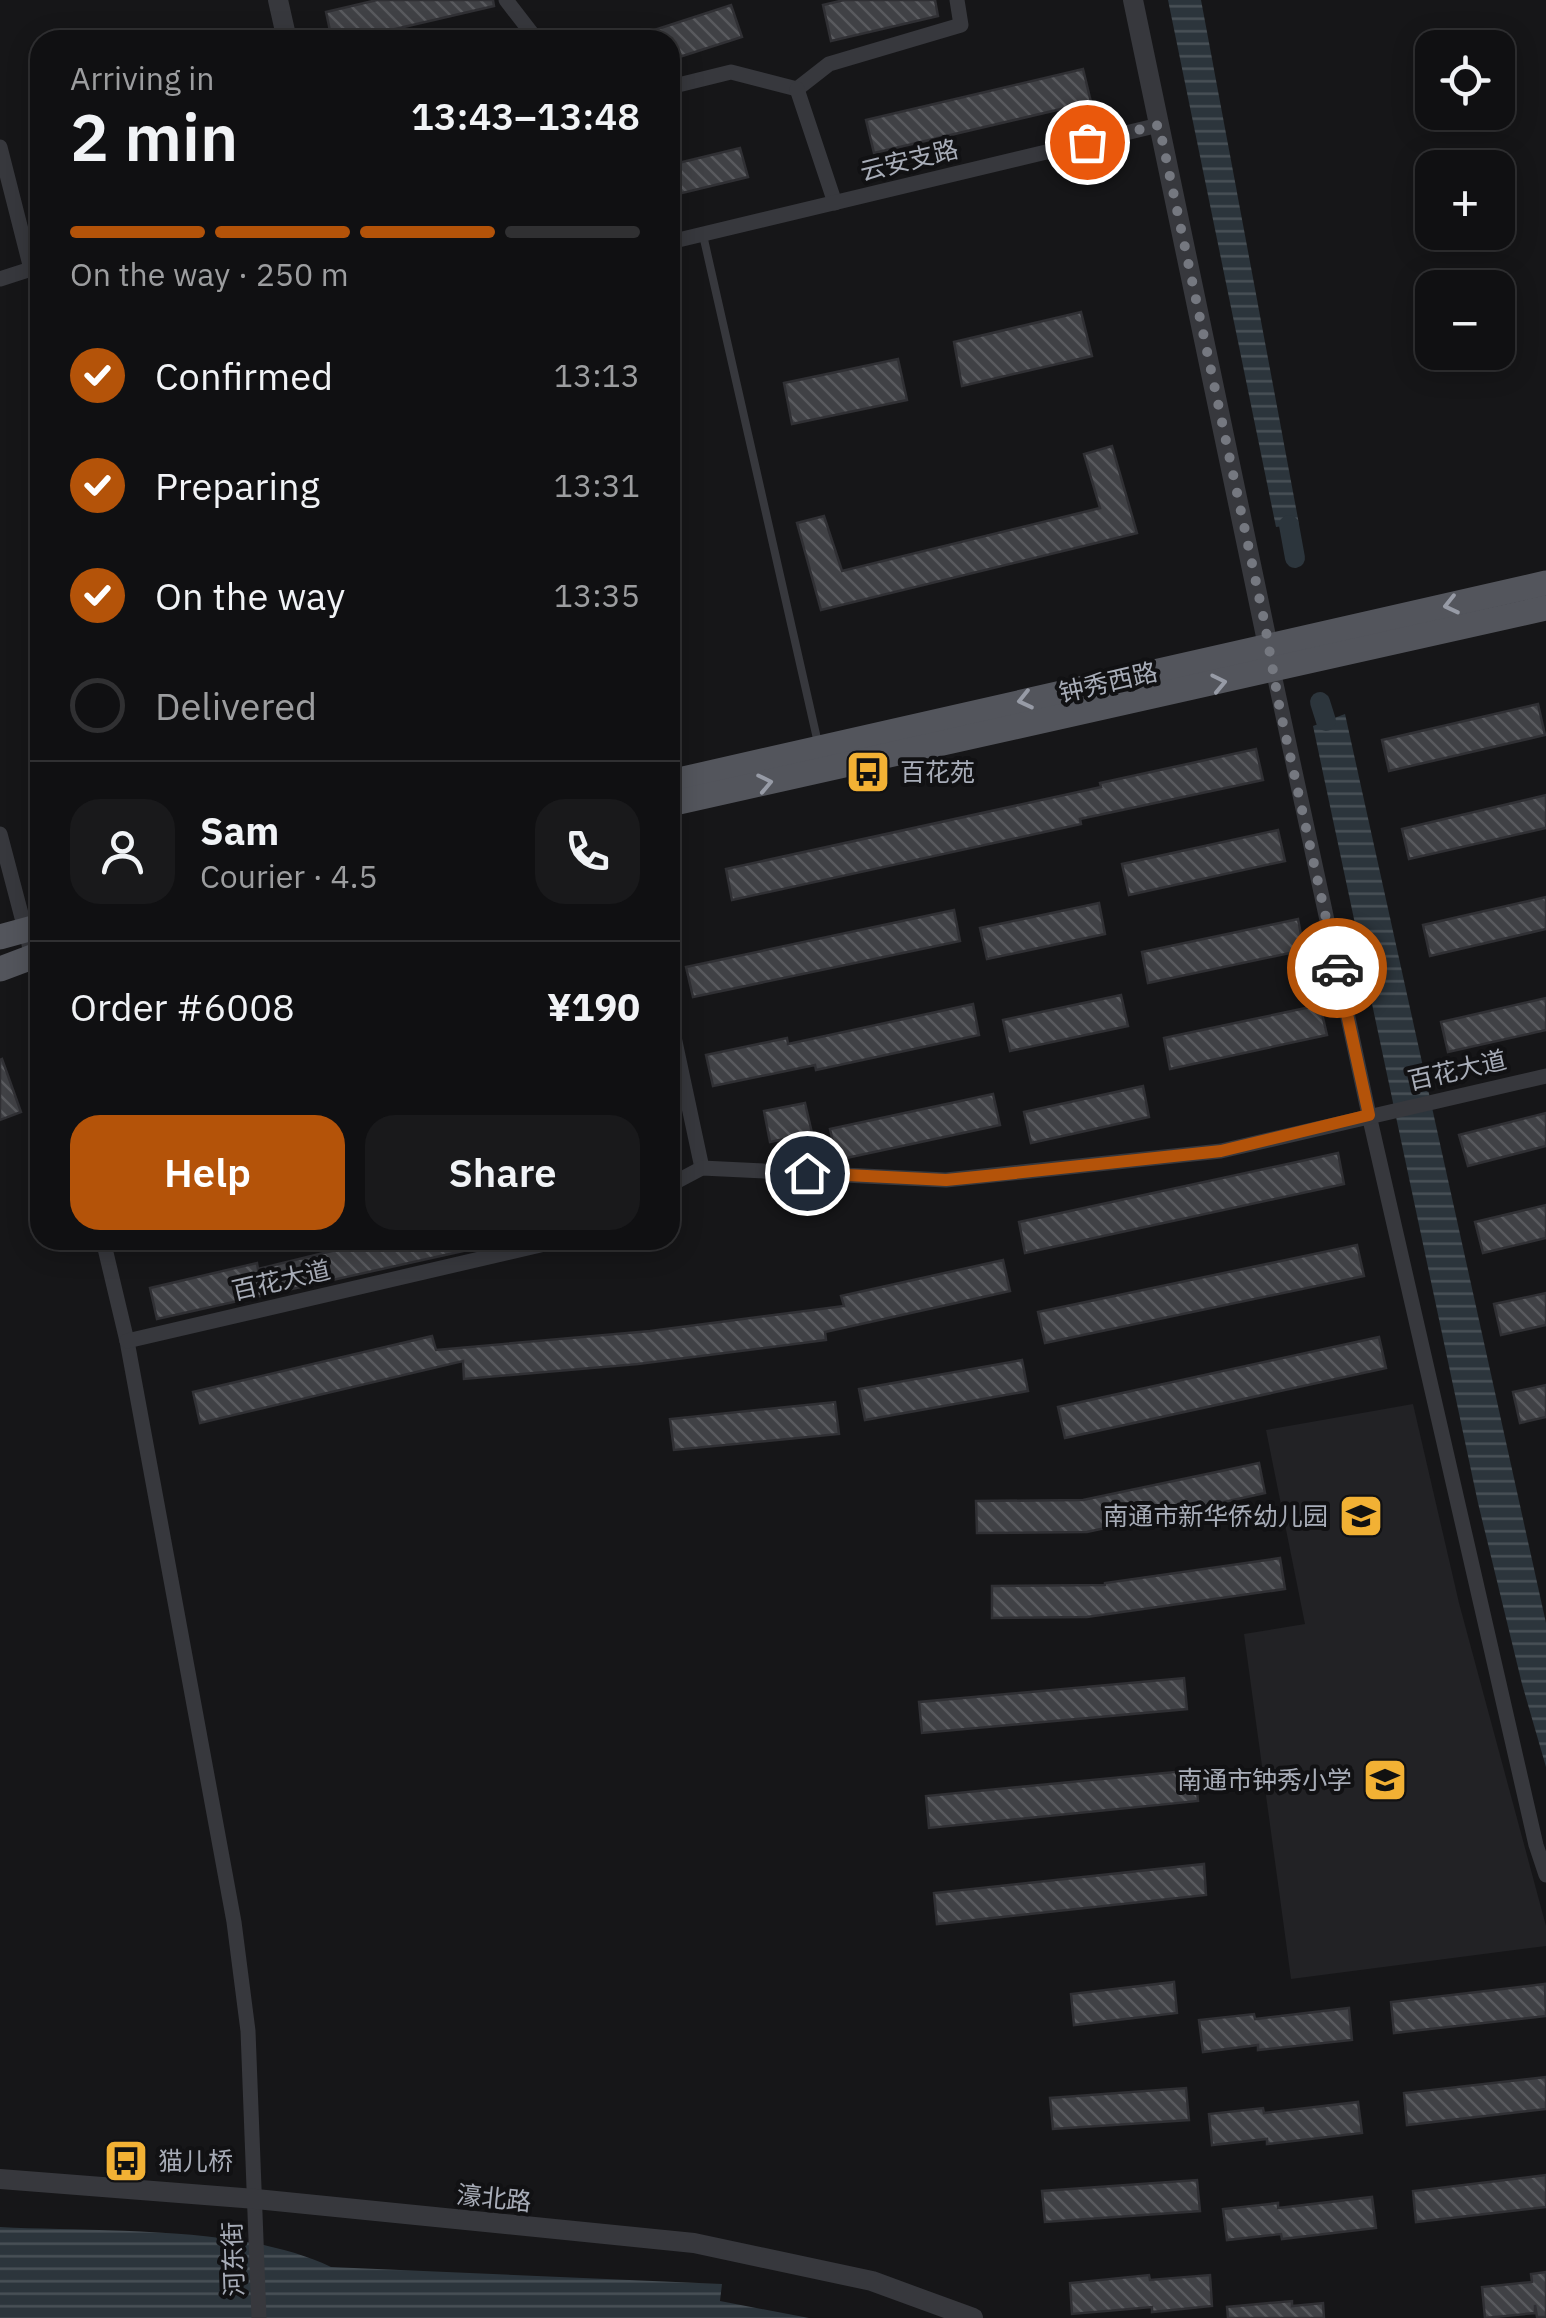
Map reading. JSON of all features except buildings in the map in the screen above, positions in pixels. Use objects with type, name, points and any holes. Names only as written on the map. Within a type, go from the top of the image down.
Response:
[{"type":"main road","name":"钟秀西路","points":[[1270,658],[1546,583]]},
{"type":"main road","name":"钟秀西路","points":[[680,801],[821,759],[1270,658],[1546,608]]},
{"type":"main road","name":"钟秀西路","points":[[680,780],[821,759]]},
{"type":"main road","points":[[0,968],[30,958]]},
{"type":"street","points":[[278,0],[285,30]]},
{"type":"street","points":[[506,0],[529,30]]},
{"type":"street","points":[[798,89],[830,64],[961,25],[957,0]]},
{"type":"street","points":[[1133,0],[1270,658],[1377,1114],[1536,1845],[1546,1875]]},
{"type":"street","points":[[680,85],[731,72],[798,89]]},
{"type":"street","points":[[798,89],[835,204]]},
{"type":"street","name":"云安支路","points":[[680,240],[1159,125]]},
{"type":"street","points":[[0,147],[30,265]]},
{"type":"street","points":[[0,279],[30,269]]},
{"type":"street","points":[[0,834],[22,931]]},
{"type":"street","points":[[680,1065],[702,1168],[680,1180]]},
{"type":"street","name":"百花大道","points":[[702,1168],[946,1180],[1221,1151],[1546,1076]]},
{"type":"street","name":"河东街","points":[[105,1250],[128,1341],[234,1922],[248,2031],[260,2318]]},
{"type":"street","name":"百花大道","points":[[128,1341],[519,1250]]},
{"type":"street","name":"濠北路","points":[[0,2179],[256,2199],[694,2242],[872,2281],[973,2318]]},
{"type":"lane","points":[[703,235],[821,759]]},
{"type":"shaded area","points":[[1168,0],[1201,0],[1299,524],[1276,527]]},
{"type":"shaded area","points":[[1345,714],[1546,1623],[1546,1767],[1478,1503],[1313,726]]},
{"type":"shaded area","name":"南通市钟秀小学","points":[[1413,1404],[1459,1603],[1546,1926],[1546,1946],[1291,1979],[1244,1634],[1305,1624],[1266,1430]]},
{"type":"shaded area","points":[[0,2227],[214,2237],[296,2253],[331,2267],[722,2284],[720,2301],[809,2318],[0,2318]]},
{"type":"waterway","points":[[1289,525],[1295,558]]},
{"type":"waterway","points":[[1320,702],[1326,721]]},
{"type":"way so far","points":[[1087,142],[1159,125],[1337,968]]},
{"type":"place","name":"百花苑","points":[[868,772]]},
{"type":"place","name":"南通市新华侨幼儿园","points":[[1361,1516]]},
{"type":"place","name":"南通市钟秀小学","points":[[1385,1780]]},
{"type":"place","name":"猫儿桥","points":[[126,2161]]},
{"type":"route","points":[[807,1173],[946,1180],[986,1176],[1221,1151],[1369,1115],[1337,968]]}]
